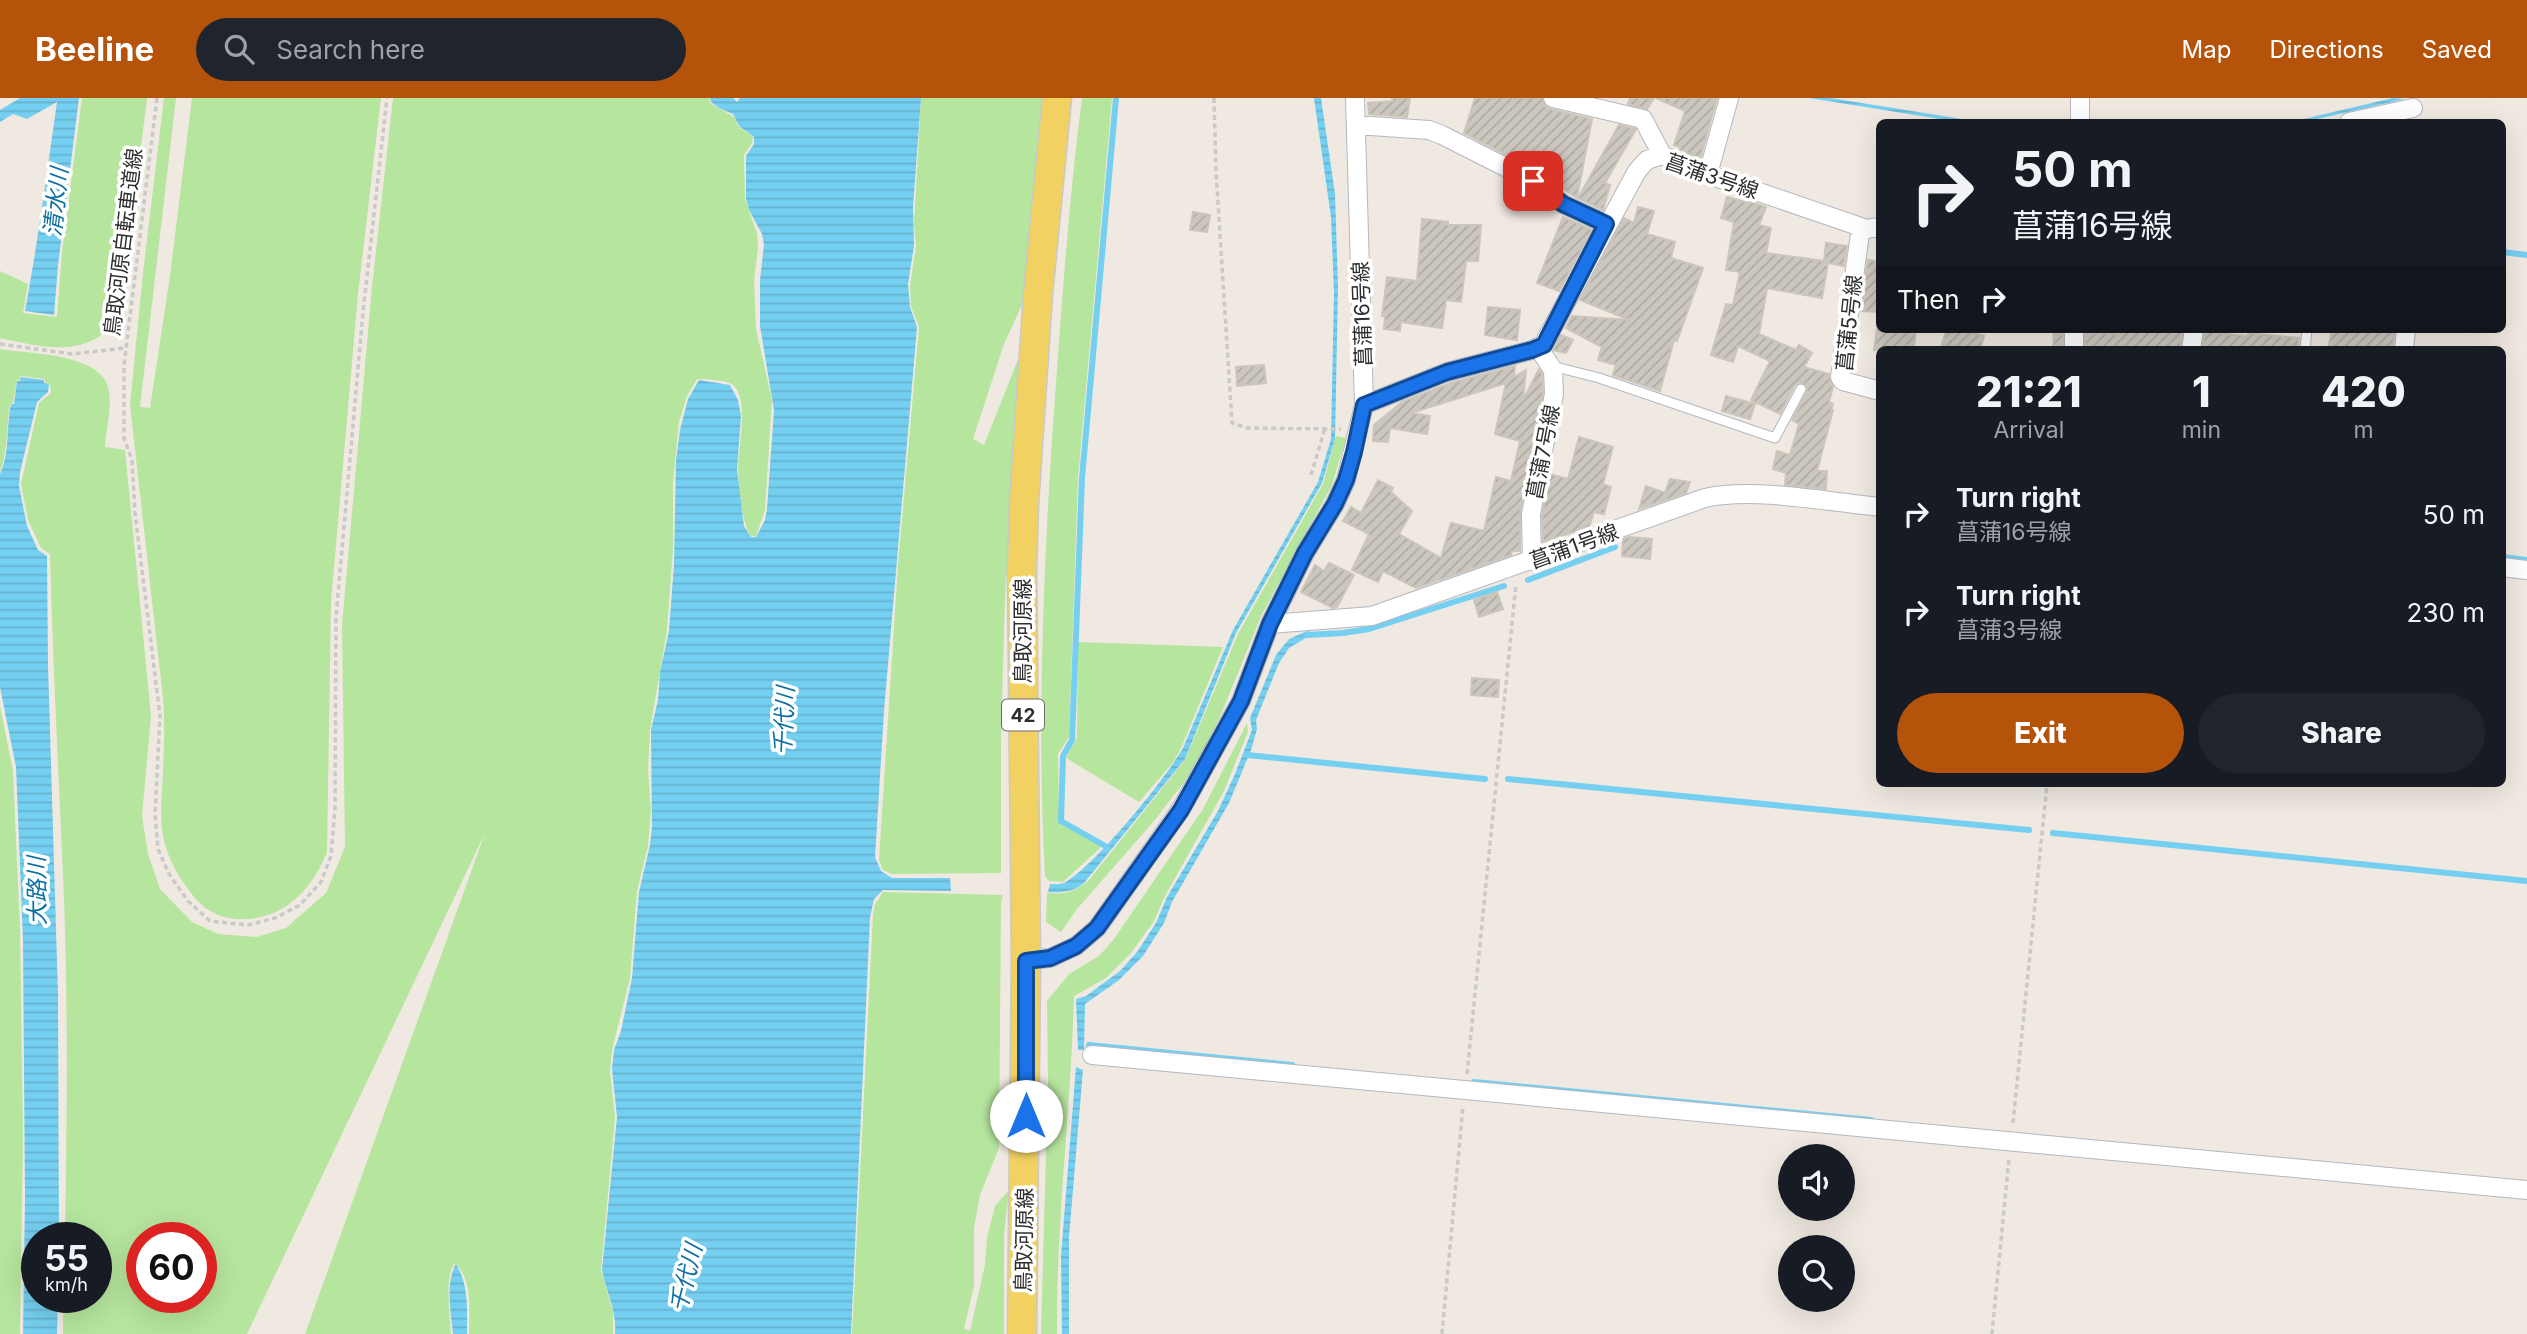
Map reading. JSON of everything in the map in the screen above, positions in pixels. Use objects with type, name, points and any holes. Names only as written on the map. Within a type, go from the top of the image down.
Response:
[{"type":"main road","name":"鳥取河原線","points":[[1022,1334],[1026,961],[1022,646],[1024,517],[1038,294],[1057,98]]},
{"type":"street","name":"菖蒲16号線","points":[[1026,961],[1050,958],[1076,946],[1097,928],[1181,810],[1241,701],[1270,624],[1305,553],[1335,504],[1346,480],[1364,405],[1355,98]]},
{"type":"street","points":[[1553,98],[1643,119],[1662,155]]},
{"type":"street","points":[[1708,174],[1729,98]]},
{"type":"street","points":[[2080,98],[2080,119]]},
{"type":"street","points":[[2364,119],[2413,109]]},
{"type":"street","points":[[1356,125],[1429,130],[1442,135],[1533,181],[1563,204],[1606,224]]},
{"type":"street","name":"菖蒲3号線","points":[[1538,347],[1544,345],[1606,224],[1637,171],[1647,160],[1662,155],[1708,174],[1866,229],[1876,228]]},
{"type":"street","name":"菖蒲5号線","points":[[1861,227],[1840,377],[1843,381],[1876,390]]},
{"type":"street","points":[[1364,405],[1447,372],[1538,347],[1552,366]]},
{"type":"street","name":"菖蒲7号線","points":[[1525,564],[1531,514],[1554,394],[1552,366]]},
{"type":"street","name":"菖蒲1号線","points":[[1270,624],[1372,616],[1705,498],[1748,494],[1876,507]]},
{"type":"street","points":[[2506,567],[2527,570]]},
{"type":"street","points":[[1092,1055],[2527,1190]]},
{"type":"lane","points":[[1552,366],[1598,378],[1775,438],[1801,389]]},
{"type":"path","name":"鳥取河原自転車道線","points":[[0,344],[72,354],[125,348],[157,98]]},
{"type":"path","points":[[125,348],[124,438],[132,460],[135,513],[160,716],[155,814],[159,849],[169,874],[188,901],[210,920],[248,926],[275,918],[300,905],[321,882],[331,856],[335,808],[336,617],[363,312],[387,98]]},
{"type":"path","points":[[1214,98],[1232,423],[1247,428],[1359,431]]},
{"type":"path","points":[[1311,475],[1325,428]]},
{"type":"path","points":[[1442,1334],[1465,1090],[1525,564]]},
{"type":"path","points":[[1992,1334],[2047,787]]},
{"type":"green space","points":[[82,98],[147,98],[120,314],[109,329],[96,339],[66,347],[33,345],[0,338],[0,271],[28,284],[23,313],[57,317],[62,252]]},
{"type":"green space","points":[[164,98],[176,98],[140,407],[150,408],[192,98],[381,98],[358,294],[331,602],[327,852],[310,884],[293,901],[273,913],[250,919],[222,916],[205,908],[175,868],[162,833],[163,698],[130,405]]},
{"type":"green space","points":[[393,98],[709,98],[710,103],[734,117],[738,126],[753,137],[744,155],[745,199],[757,234],[754,281],[756,329],[772,400],[765,510],[756,536],[751,536],[745,522],[740,493],[738,467],[742,409],[736,389],[730,383],[697,379],[687,396],[679,422],[673,482],[673,548],[667,630],[650,730],[648,770],[651,809],[648,846],[637,891],[630,978],[612,1050],[610,1071],[615,1118],[601,1270],[613,1312],[613,1334],[469,1334],[467,1287],[461,1270],[455,1263],[449,1286],[451,1334],[305,1334],[485,833],[247,1334],[63,1334],[63,1313],[112,1313],[112,1222],[65,1222],[65,940],[50,554],[41,548],[28,520],[21,484],[39,403],[51,393],[50,384],[45,383],[45,379],[21,376],[20,380],[17,380],[13,403],[10,404],[0,472],[0,349],[78,361],[102,376],[108,387],[110,409],[105,447],[125,450],[151,716],[142,816],[148,854],[160,889],[192,922],[218,934],[257,937],[286,928],[326,893],[345,847],[342,626],[372,287]]},
{"type":"green space","points":[[921,98],[1043,98],[1026,296],[1004,344],[973,439],[984,445],[1021,352],[1005,597],[1001,873],[892,874],[883,870],[879,860],[898,565],[919,327],[911,306],[910,286],[916,246],[914,224]]},
{"type":"green space","points":[[1082,98],[1112,98],[1078,478],[1069,737],[1058,754],[1059,821],[1102,846],[1063,882],[1049,881],[1045,876],[1041,763],[1042,650],[1053,425]]},
{"type":"green space","points":[[1336,436],[1346,438],[1332,485],[1262,614],[1198,764],[1154,821],[1077,909],[1061,932],[1046,922],[1047,893],[1070,891],[1089,880],[1185,760],[1238,634],[1323,484]]},
{"type":"green space","points":[[1078,642],[1223,647],[1174,761],[1139,802],[1066,758],[1077,737]]},
{"type":"green space","points":[[0,706],[13,771],[20,930],[23,1136],[20,1334],[0,1334]]},
{"type":"green space","points":[[1247,723],[1248,732],[1224,791],[1165,896],[1154,921],[1131,953],[1106,978],[1074,996],[1059,1249],[1057,1334],[1041,1334],[1048,1081],[1047,1001],[1069,974],[1099,956],[1114,939],[1203,809]]},
{"type":"green space","points":[[883,892],[1003,895],[999,1148],[980,1195],[974,1228],[974,1286],[964,1329],[970,1331],[995,1206],[1009,1190],[1004,1236],[1004,1334],[852,1334],[873,915],[875,904]]},
{"type":"water","name":"清水川","points":[[20,98],[79,98],[54,315],[25,311],[57,102],[27,119],[13,114],[0,122],[0,110]]},
{"type":"water","name":"千代川","points":[[710,98],[733,98],[737,102],[740,98],[921,98],[913,207],[914,246],[908,284],[910,307],[917,327],[884,711],[875,857],[881,871],[892,878],[950,878],[951,891],[883,890],[874,899],[870,917],[851,1334],[615,1334],[613,1309],[602,1270],[617,1117],[612,1069],[614,1050],[621,1031],[632,978],[639,892],[652,827],[651,730],[669,631],[674,564],[676,461],[688,399],[699,380],[730,385],[738,400],[741,416],[737,469],[744,526],[751,537],[756,537],[765,520],[767,509],[774,410],[760,326],[760,280],[764,245],[762,234],[746,199],[746,156],[754,144],[754,137],[739,126],[733,114],[719,108]]},
{"type":"water","points":[[1314,98],[1321,98],[1335,194],[1338,287],[1335,439],[1322,483],[1236,633],[1185,759],[1084,883],[1067,891],[1048,892],[1050,884],[1066,882],[1095,858],[1146,800],[1174,762],[1183,748],[1233,630],[1318,482],[1331,439],[1334,293],[1331,217]]},
{"type":"water","points":[[1809,98],[1830,98],[1962,119],[1940,119]]},
{"type":"water","points":[[2393,98],[2405,99],[2317,119],[2304,119]]},
{"type":"water","name":"大路川","points":[[21,377],[44,380],[44,383],[49,384],[48,392],[37,402],[19,486],[27,526],[38,550],[47,556],[58,995],[59,1222],[25,1222],[23,940],[16,767],[0,687],[0,474],[5,458],[11,404],[14,404],[17,381],[20,381]]},
{"type":"water","points":[[1307,631],[1314,633],[1289,648],[1279,663],[1256,720],[1257,729],[1251,750],[1229,803],[1172,902],[1164,923],[1143,956],[1119,980],[1085,1004],[1084,1050],[1078,1050],[1076,999],[1086,996],[1120,971],[1137,952],[1156,923],[1167,897],[1218,811],[1235,774],[1252,730],[1250,718],[1276,655],[1289,639]]},
{"type":"water","points":[[1076,1067],[1083,1070],[1069,1237],[1069,1334],[1062,1334],[1061,1256]]},
{"type":"water","points":[[456,1264],[465,1289],[467,1334],[453,1334],[450,1289]]},
{"type":"water","points":[[23,1313],[58,1313],[57,1334],[23,1334]]},
{"type":"building","points":[[1392,98],[1410,98],[1407,117],[1369,114],[1368,103],[1393,101]]},
{"type":"building","points":[[1475,98],[1542,98],[1545,106],[1550,109],[1592,119],[1577,198],[1538,171],[1464,133]]},
{"type":"building","points":[[1630,98],[1654,98],[1647,109],[1628,104]]},
{"type":"building","points":[[1656,98],[1717,98],[1700,159],[1674,145],[1685,111]]},
{"type":"building","points":[[1619,125],[1636,129],[1605,183],[1610,185],[1603,210],[1578,198]]},
{"type":"building","points":[[1727,197],[1766,207],[1759,225],[1771,228],[1766,253],[1824,261],[1826,243],[1847,246],[1844,266],[1828,263],[1822,298],[1767,288],[1759,334],[1796,350],[1799,345],[1812,353],[1804,367],[1829,374],[1833,387],[1829,402],[1833,404],[1833,410],[1817,471],[1827,471],[1826,489],[1785,485],[1786,473],[1773,469],[1777,451],[1790,455],[1799,424],[1792,420],[1807,392],[1806,385],[1800,382],[1795,385],[1780,414],[1751,400],[1770,361],[1738,346],[1733,362],[1711,355],[1726,304],[1733,305],[1740,272],[1726,270],[1734,222],[1721,218]]},
{"type":"building","points":[[1638,207],[1654,211],[1647,234],[1675,242],[1671,258],[1703,268],[1677,341],[1674,340],[1660,391],[1613,375],[1616,365],[1598,360],[1602,347],[1566,328],[1572,316],[1630,320],[1580,300],[1624,218],[1634,223]]},
{"type":"building","points":[[1193,212],[1210,215],[1207,232],[1190,230]]},
{"type":"building","points":[[1563,217],[1592,230],[1559,291],[1537,283]]},
{"type":"building","points":[[1422,219],[1448,222],[1448,225],[1481,225],[1478,261],[1466,261],[1461,302],[1446,300],[1442,328],[1401,322],[1400,331],[1384,329],[1385,316],[1382,316],[1387,277],[1417,281]]},
{"type":"building","points":[[1868,260],[1876,261],[1876,312],[1861,311]]},
{"type":"building","points":[[1488,307],[1520,310],[1517,340],[1485,335]]},
{"type":"building","points":[[1876,333],[1916,333],[1914,346],[1876,346],[1874,350]]},
{"type":"building","points":[[1946,333],[1974,333],[1984,336],[1981,346],[1941,346]]},
{"type":"building","points":[[2054,333],[2063,333],[2063,346],[2053,346]]},
{"type":"building","points":[[2085,333],[2182,333],[2181,346],[2085,346]]},
{"type":"building","points":[[2204,333],[2248,336],[2248,333],[2299,338],[2298,346],[2203,346]]},
{"type":"building","points":[[2331,333],[2395,333],[2393,346],[2329,346]]},
{"type":"building","points":[[1561,335],[1573,340],[1566,353],[1553,350]]},
{"type":"building","points":[[1264,365],[1266,383],[1237,386],[1236,367]]},
{"type":"building","points":[[1515,366],[1514,377],[1526,370],[1523,400],[1539,369],[1542,374],[1543,393],[1520,512],[1520,551],[1512,551],[1511,555],[1416,588],[1383,571],[1378,582],[1352,570],[1369,534],[1343,521],[1351,507],[1361,513],[1378,480],[1393,488],[1391,492],[1412,511],[1399,534],[1441,558],[1451,523],[1484,531],[1496,477],[1511,481],[1520,441],[1495,434],[1506,383],[1411,413],[1430,416],[1427,434],[1390,428],[1388,442],[1373,441],[1374,425],[1402,402],[1451,383]]},
{"type":"building","points":[[1726,396],[1755,404],[1750,419],[1722,411]]},
{"type":"building","points":[[1579,437],[1613,447],[1603,484],[1611,487],[1604,514],[1594,512],[1589,527],[1543,542],[1542,515],[1550,474],[1568,479]]},
{"type":"building","points":[[1670,479],[1690,482],[1686,493],[1639,509],[1646,486],[1665,493]]},
{"type":"building","points":[[1623,539],[1652,539],[1650,559],[1622,556]]},
{"type":"building","points":[[1329,563],[1354,575],[1337,607],[1333,608],[1301,592],[1315,565],[1324,571]]},
{"type":"building","points":[[1497,592],[1503,609],[1479,617],[1474,600]]},
{"type":"building","points":[[1472,678],[1499,680],[1498,697],[1471,695]]},
{"type":"waterway","points":[[1107,847],[1061,821],[1063,756],[1072,740],[1082,478],[1116,98]]},
{"type":"waterway","points":[[2506,252],[2527,255]]},
{"type":"waterway","points":[[1528,580],[1615,547]]},
{"type":"waterway","points":[[2506,557],[2527,560]]},
{"type":"waterway","points":[[1306,635],[1369,629],[1504,586]]},
{"type":"waterway","points":[[1247,755],[1485,779]]},
{"type":"waterway","points":[[1508,779],[2029,830]]},
{"type":"waterway","points":[[2053,833],[2527,881]]},
{"type":"waterway","points":[[1089,1045],[1292,1065]]},
{"type":"waterway","points":[[1474,1082],[1871,1120]]},
{"type":"route","points":[[1026,1116],[1026,961],[1050,958],[1076,946],[1097,928],[1181,810],[1241,701],[1270,624],[1305,553],[1335,504],[1346,480],[1364,405],[1447,372],[1544,345],[1606,224],[1563,204],[1533,181]]}]
